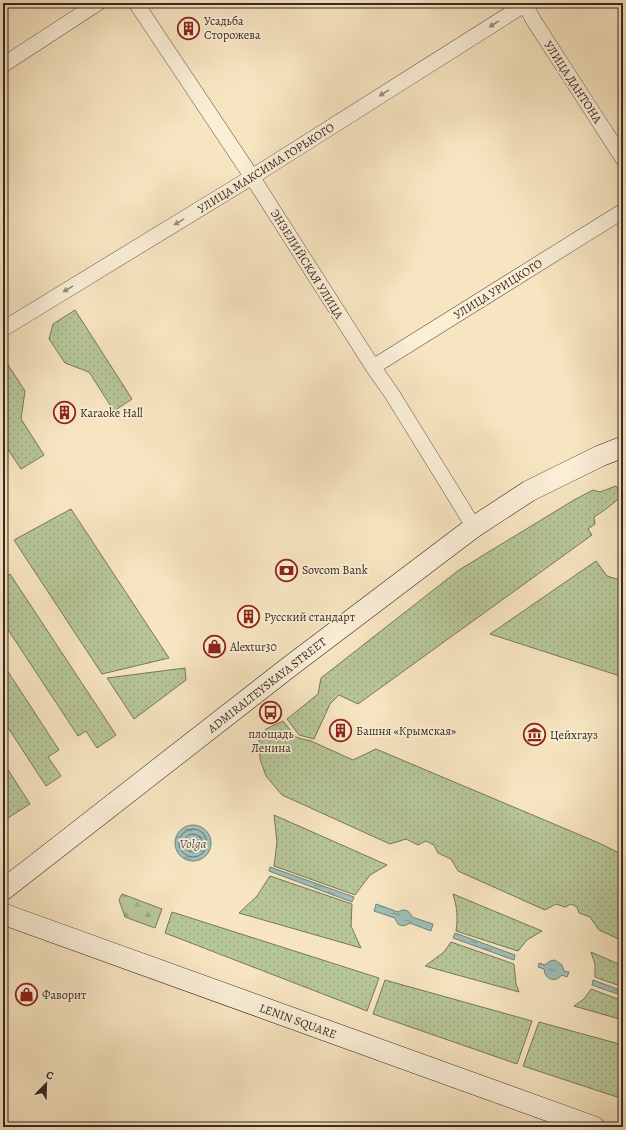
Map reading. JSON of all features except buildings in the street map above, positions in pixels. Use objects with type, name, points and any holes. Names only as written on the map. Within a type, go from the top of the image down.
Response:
[{"type":"main road","name":"ADMIRALTEYSKAYA STREET","points":[[3,890],[295,663],[474,527],[529,490],[600,456],[623,447]]},
{"type":"main road","name":"LENIN SQUARE","points":[[3,914],[594,1127]]},
{"type":"street","points":[[3,65],[98,3]]},
{"type":"street","name":"ЭНЗЕЛИЙСКАЯ УЛИЦА","points":[[136,3],[252,177],[373,367],[392,394],[474,527]]},
{"type":"street","name":"УЛИЦА МАКСИМА ГОРЬКОГО","points":[[3,329],[252,177],[525,4]]},
{"type":"street","name":"УЛИЦА ДАНТОНА","points":[[525,4],[534,21],[623,159]]},
{"type":"street","name":"УЛИЦА УРИЦКОГО","points":[[373,367],[623,211]]},
{"type":"green space","points":[[75,310],[132,399],[114,411],[89,372],[65,363],[49,339],[53,324]]},
{"type":"green space","points":[[3,357],[25,391],[21,419],[44,455],[21,469],[3,442]]},
{"type":"green space","points":[[616,486],[622,496],[594,517],[595,524],[588,529],[592,535],[358,704],[339,695],[330,704],[314,739],[299,735],[287,719],[318,694],[321,678],[459,570],[574,500],[593,490],[600,492]]},
{"type":"green space","points":[[71,509],[169,658],[102,674],[14,540]]},
{"type":"green space","points":[[596,561],[607,576],[623,581],[623,677],[490,634]]},
{"type":"green space","points":[[10,574],[116,735],[97,748],[86,731],[78,736],[3,622],[3,608],[9,603],[3,594],[3,578]]},
{"type":"green space","points":[[3,664],[59,750],[48,757],[61,776],[46,786],[3,720]]},
{"type":"green space","points":[[185,668],[186,680],[134,719],[107,678]]},
{"type":"green space","points":[[283,721],[296,737],[311,741],[353,760],[376,749],[599,843],[623,855],[623,941],[599,930],[590,917],[579,913],[577,907],[571,904],[565,907],[556,904],[545,910],[458,871],[451,859],[438,853],[434,845],[426,841],[418,845],[406,839],[390,844],[282,795],[266,776],[260,759],[259,740],[266,729]]},
{"type":"green space","points":[[3,762],[30,804],[3,821]]},
{"type":"green space","points":[[274,815],[387,865],[370,875],[355,895],[274,866],[277,842]]},
{"type":"green space","points":[[270,876],[352,904],[351,926],[361,948],[239,913],[257,896]]},
{"type":"green space","points":[[122,894],[162,909],[155,928],[125,917],[119,900]]},
{"type":"green space","points":[[453,894],[542,931],[527,940],[518,951],[456,931],[457,912]]},
{"type":"green space","points":[[172,912],[379,978],[367,1011],[165,933]]},
{"type":"green space","points":[[451,942],[514,964],[516,984],[519,992],[425,966],[444,952]]},
{"type":"green space","points":[[591,952],[623,966],[623,987],[595,977],[595,964]]},
{"type":"green space","points":[[385,980],[532,1021],[517,1064],[373,1014]]},
{"type":"green space","points":[[591,989],[623,1001],[623,1020],[574,1006],[584,999]]},
{"type":"green space","points":[[539,1022],[623,1045],[623,1099],[523,1066]]},
{"type":"water","name":"Volga","points":[[197,825],[206,830],[210,836],[210,850],[206,856],[197,861],[189,861],[180,856],[176,850],[175,839],[180,830],[186,826]]},
{"type":"water","points":[[270,867],[354,897],[352,902],[269,871]]},
{"type":"water","points":[[376,904],[398,912],[406,910],[412,917],[433,924],[431,931],[410,923],[403,926],[397,923],[395,918],[374,911]]},
{"type":"water","points":[[455,933],[515,955],[514,960],[453,938]]},
{"type":"water","points":[[555,960],[562,965],[564,971],[569,972],[567,977],[562,975],[553,980],[546,976],[544,969],[538,967],[539,963],[545,965],[550,961]]},
{"type":"water","points":[[593,980],[623,991],[623,996],[592,985]]},
{"type":"place","name":"Усадьба Сторожева","points":[[188,28]]},
{"type":"place","name":"Karaoke Hall","points":[[64,413]]},
{"type":"place","name":"Sovcom Bank","points":[[286,570]]},
{"type":"place","name":"Русский стандарт","points":[[248,617]]},
{"type":"place","name":"Alextur30","points":[[214,647]]},
{"type":"place","name":"площадь Ленина","points":[[271,713]]},
{"type":"place","name":"Башня «Крымская»","points":[[340,731]]},
{"type":"place","name":"Цейхгауз","points":[[534,735]]},
{"type":"place","name":"Фаворит","points":[[27,995]]}]
